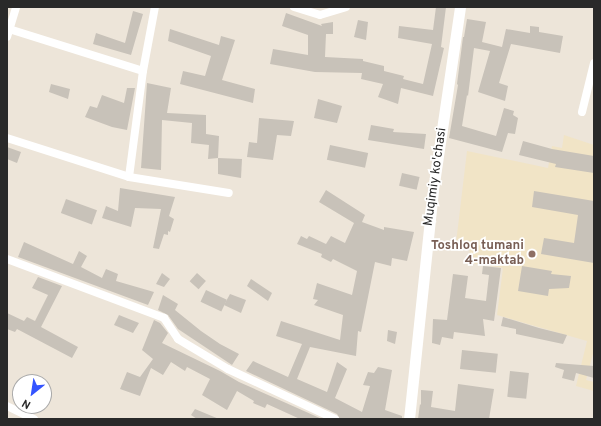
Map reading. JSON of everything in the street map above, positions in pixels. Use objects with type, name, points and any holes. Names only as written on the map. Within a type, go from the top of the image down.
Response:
[{"type":"street","points":[[7,37],[16,7]]},
{"type":"street","points":[[129,177],[143,70],[155,7]]},
{"type":"street","points":[[294,7],[320,15],[346,7]]},
{"type":"street","name":"Muqimiy ko'chasi","points":[[409,419],[433,190],[460,7]]},
{"type":"street","points":[[9,29],[143,70]]},
{"type":"street","points":[[582,112],[594,63]]},
{"type":"street","points":[[7,138],[129,177],[229,193]]},
{"type":"street","points":[[7,259],[164,318],[178,339],[228,369],[334,419]]},
{"type":"street","points":[[7,406],[34,419]]},
{"type":"shaded area","name":"Toshloq tumani 4-maktab","points":[[564,135],[594,145],[594,350],[586,380],[594,382],[594,391],[576,386],[587,341],[497,315],[503,268],[469,263],[470,245],[456,243],[467,151],[548,168],[552,146],[562,148]]},
{"type":"building","points":[[436,7],[446,7],[441,47],[444,48],[433,96],[401,88],[398,104],[378,97],[383,84],[361,79],[362,73],[315,72],[270,64],[273,49],[308,55],[308,35],[282,26],[286,13],[322,26],[321,24],[333,22],[333,34],[326,34],[325,57],[363,59],[363,61],[384,66],[384,71],[404,76],[403,79],[423,84],[432,44],[398,38],[399,26],[433,30]]},
{"type":"building","points":[[133,11],[143,14],[131,55],[93,44],[96,33],[125,43]]},
{"type":"building","points":[[467,19],[486,22],[482,42],[502,47],[506,29],[530,33],[530,26],[539,27],[539,32],[563,36],[560,53],[511,44],[499,83],[508,86],[505,101],[478,92],[490,51],[474,48],[468,96],[467,95],[462,126],[496,136],[504,108],[514,111],[513,115],[518,118],[515,134],[508,133],[502,152],[449,138],[458,85],[463,37]]},
{"type":"building","points":[[358,20],[368,22],[366,40],[354,37]]},
{"type":"building","points":[[170,29],[219,45],[221,36],[235,40],[222,80],[255,89],[253,103],[180,84],[183,71],[205,76],[211,56],[168,41]]},
{"type":"building","points":[[147,83],[171,88],[167,113],[206,115],[206,134],[219,136],[218,158],[208,159],[209,145],[191,143],[192,123],[162,120],[161,170],[141,168]]},
{"type":"building","points":[[51,84],[70,89],[68,99],[49,92]]},
{"type":"building","points":[[127,88],[135,88],[127,130],[112,127],[85,117],[90,106],[97,108],[102,95],[124,103]]},
{"type":"building","points":[[318,99],[342,106],[337,123],[314,118]]},
{"type":"building","points":[[259,118],[294,121],[291,136],[277,135],[273,160],[247,157],[249,142],[257,143]]},
{"type":"building","points":[[371,125],[394,129],[393,132],[426,134],[424,149],[368,140]]},
{"type":"building","points":[[523,141],[552,149],[594,156],[594,173],[555,167],[556,164],[519,155]]},
{"type":"building","points":[[330,145],[368,153],[365,168],[327,160]]},
{"type":"building","points":[[7,147],[21,152],[17,163],[7,159]]},
{"type":"building","points":[[218,158],[242,159],[241,178],[218,174]]},
{"type":"building","points":[[402,173],[420,177],[417,190],[399,186]]},
{"type":"building","points":[[120,188],[175,197],[169,216],[174,219],[170,232],[168,231],[168,235],[164,234],[159,249],[153,248],[161,209],[135,208],[131,227],[102,218],[106,206],[118,211]]},
{"type":"building","points":[[326,190],[365,215],[362,222],[384,230],[384,227],[414,232],[407,261],[392,258],[391,266],[375,262],[361,332],[358,331],[356,356],[310,347],[297,379],[327,392],[337,362],[347,369],[335,398],[362,412],[370,386],[363,385],[368,372],[374,373],[378,367],[392,370],[385,410],[402,416],[402,419],[340,419],[337,414],[246,371],[253,361],[288,377],[302,344],[276,336],[281,321],[340,340],[343,315],[314,305],[318,300],[313,299],[317,283],[352,295],[357,271],[333,259],[331,262],[321,257],[322,254],[297,244],[301,236],[307,239],[309,236],[326,244],[331,236],[345,243],[354,223],[319,202]]},
{"type":"building","points":[[534,191],[594,201],[594,263],[541,254],[544,238],[574,243],[578,215],[532,207]]},
{"type":"building","points":[[66,199],[97,210],[92,224],[61,213]]},
{"type":"building","points":[[24,242],[73,264],[79,251],[87,256],[81,267],[102,278],[106,269],[118,274],[116,281],[154,292],[148,305],[18,257]]},
{"type":"building","points":[[483,266],[501,268],[494,321],[483,319],[485,336],[454,332],[453,339],[442,337],[440,345],[432,343],[433,319],[447,320],[453,274],[468,276],[465,298],[486,301],[489,275],[482,274]]},
{"type":"building","points":[[522,266],[552,271],[551,274],[571,276],[569,288],[549,289],[548,296],[518,291]]},
{"type":"building","points":[[162,273],[170,279],[164,287],[156,284]]},
{"type":"building","points":[[197,273],[206,281],[199,289],[190,281]]},
{"type":"building","points":[[38,277],[62,286],[41,327],[78,347],[72,358],[17,329],[15,332],[7,329],[7,313],[24,321],[27,317],[35,321],[48,295],[32,288]]},
{"type":"building","points":[[251,279],[272,293],[268,301],[247,286]]},
{"type":"building","points":[[206,290],[227,300],[221,312],[201,302]]},
{"type":"building","points":[[230,294],[246,300],[241,313],[224,305]]},
{"type":"building","points":[[163,295],[178,304],[175,310],[201,331],[220,344],[239,354],[232,365],[178,329],[168,315],[158,310]]},
{"type":"building","points":[[119,315],[139,323],[133,333],[114,325]]},
{"type":"building","points":[[503,317],[567,335],[563,344],[516,334],[516,329],[501,326]]},
{"type":"building","points":[[154,320],[160,323],[168,333],[162,343],[220,371],[239,382],[322,419],[300,419],[267,404],[265,408],[253,403],[254,401],[237,391],[227,410],[202,395],[210,379],[187,367],[185,371],[171,362],[163,375],[151,368],[140,396],[120,389],[127,372],[140,377],[153,359],[142,350]]},
{"type":"building","points":[[388,330],[397,332],[395,344],[387,341]]},
{"type":"building","points":[[462,350],[498,354],[496,373],[460,369]]},
{"type":"building","points":[[556,363],[594,366],[594,378],[576,373],[574,381],[562,378],[564,370],[555,367]]},
{"type":"building","points":[[510,371],[529,373],[526,399],[507,397]]},
{"type":"building","points":[[458,384],[494,389],[489,419],[418,419],[420,404],[421,405],[421,390],[433,391],[431,407],[455,411]]},
{"type":"building","points":[[195,409],[219,419],[197,419],[191,415]]},
{"type":"place","name":"Toshloq tumani 4-maktab","points":[[532,254]]}]
